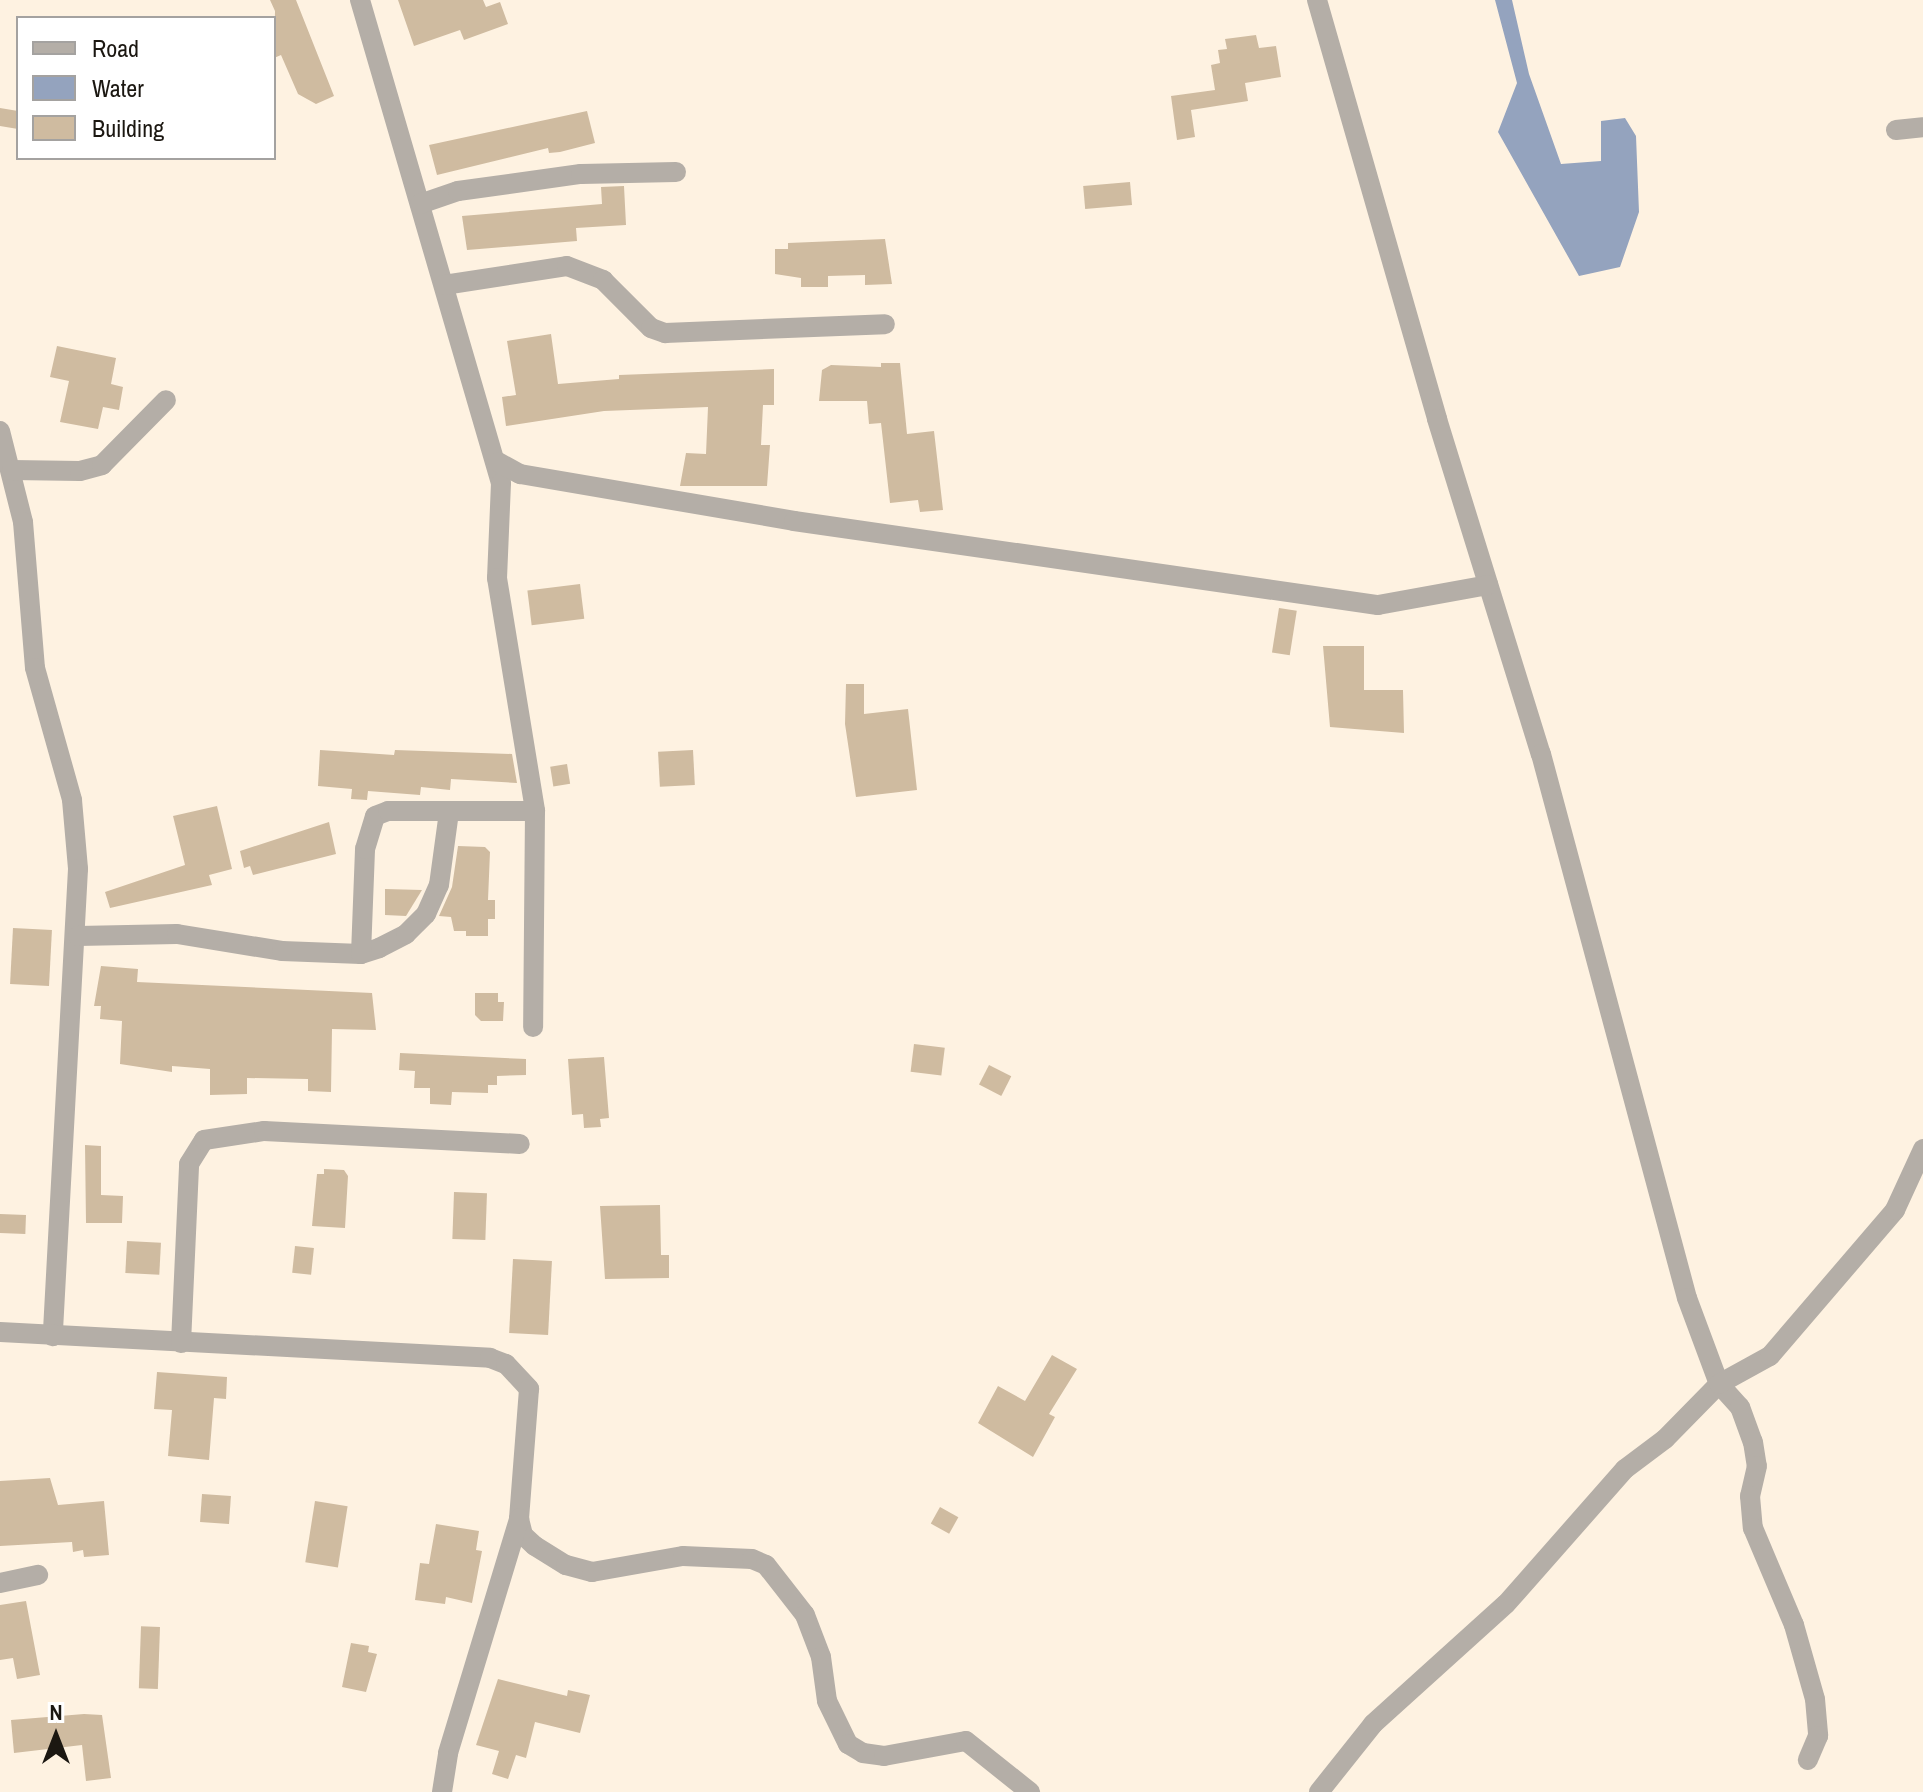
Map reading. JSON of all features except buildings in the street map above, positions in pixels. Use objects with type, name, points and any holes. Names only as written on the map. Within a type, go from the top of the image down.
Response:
[{"type":"street","points":[[360,0],[498,462],[497,578],[535,811],[533,1027]]},
{"type":"street","points":[[1317,0],[1613,1007],[1687,1298],[1719,1384],[1740,1407],[1753,1442],[1757,1466],[1750,1496],[1753,1528],[1794,1625],[1815,1699],[1818,1736],[1808,1760]]},
{"type":"street","points":[[1896,130],[1923,127]]},
{"type":"street","points":[[420,204],[458,191],[581,174],[676,172]]},
{"type":"street","points":[[444,285],[567,266],[603,280],[651,328],[665,333],[885,324]]},
{"type":"street","points":[[12,470],[80,471],[102,465],[166,400]]},
{"type":"street","points":[[0,431],[23,522],[35,668],[72,800],[78,936],[68,1031],[53,1336]]},
{"type":"street","points":[[498,462],[520,474],[794,521],[1378,605],[1488,585]]},
{"type":"street","points":[[361,954],[368,825],[388,811],[535,811]]},
{"type":"street","points":[[78,936],[177,934],[282,951],[361,954],[406,934],[426,914],[439,885],[449,812]]},
{"type":"street","points":[[181,1343],[189,1164],[204,1140],[264,1131],[520,1144]]},
{"type":"street","points":[[1319,1792],[1373,1724],[1506,1604],[1625,1469],[1665,1439],[1719,1384],[1770,1356],[1839,1281],[1895,1210],[1923,1149]]},
{"type":"street","points":[[0,1332],[490,1358],[506,1364],[529,1389],[519,1519],[448,1753],[442,1792]]},
{"type":"street","points":[[519,1519],[523,1535],[535,1546],[566,1565],[592,1572],[683,1556],[752,1559],[766,1565],[805,1615],[821,1657],[827,1701],[848,1744],[863,1753],[884,1756],[966,1741],[977,1745],[1030,1792]]},
{"type":"street","points":[[0,1583],[38,1575]]},
{"type":"water","points":[[1495,0],[1512,0],[1529,74],[1561,164],[1601,161],[1601,121],[1625,118],[1636,136],[1639,212],[1620,267],[1579,276],[1498,132],[1517,83]]}]
